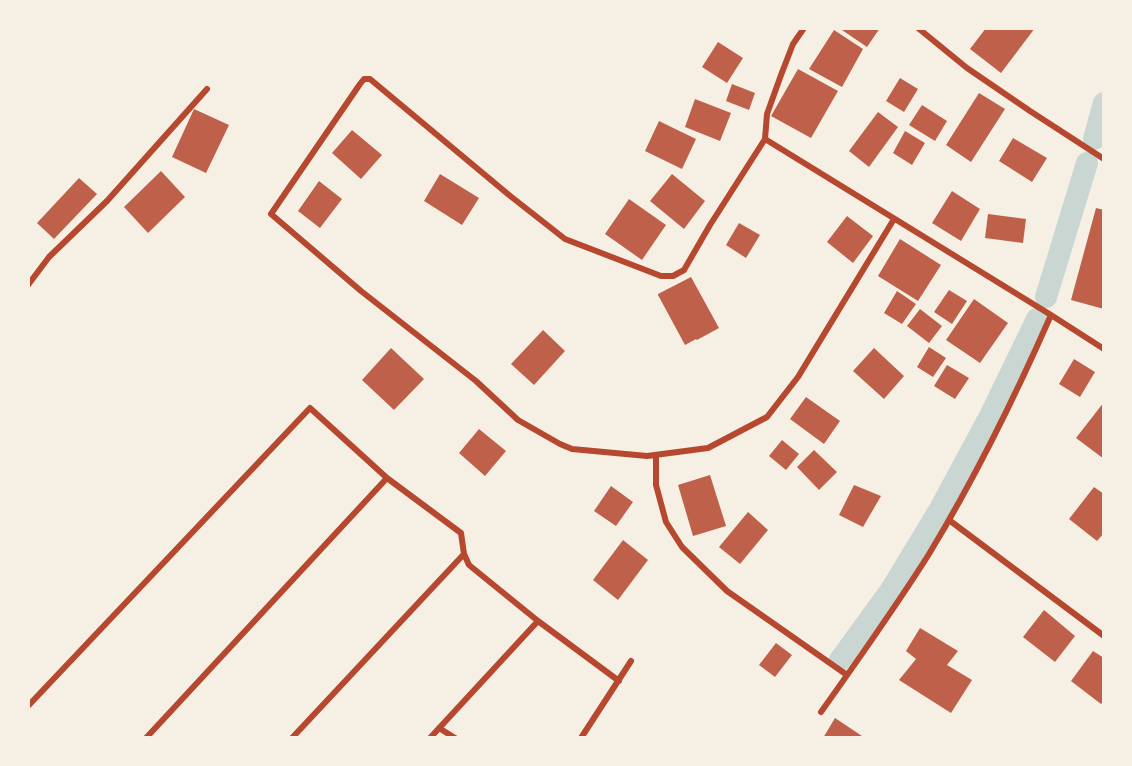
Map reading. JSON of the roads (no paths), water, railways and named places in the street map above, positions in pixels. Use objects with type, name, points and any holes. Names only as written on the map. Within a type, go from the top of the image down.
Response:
[{"type":"street","points":[[804,28],[793,44],[780,75],[767,114],[765,139],[684,270],[673,276],[661,276],[565,239],[370,79],[363,79],[271,214],[361,291],[476,381],[518,420],[572,449],[646,456],[708,448],[767,417],[798,377],[894,219]]},
{"type":"street","points":[[918,28],[967,68],[1104,159]]},
{"type":"street","points":[[28,285],[50,257],[107,201],[207,89]]},
{"type":"street","points":[[765,139],[1104,349]]},
{"type":"street","points":[[820,712],[901,597],[949,520],[1026,372],[1051,315]]},
{"type":"street","points":[[28,706],[310,408],[387,478],[461,533],[464,554],[469,565],[538,621],[619,681]]},
{"type":"street","points":[[656,455],[656,485],[666,522],[682,547],[726,591],[847,675]]},
{"type":"street","points":[[146,738],[387,478]]},
{"type":"street","points":[[949,520],[1104,636]]},
{"type":"street","points":[[292,738],[464,554]]},
{"type":"street","points":[[430,738],[538,621]]},
{"type":"street","points":[[581,738],[631,661]]},
{"type":"street","points":[[439,728],[455,738]]},
{"type":"waterway","points":[[1094,139],[1104,103]]},
{"type":"waterway","points":[[1046,297],[1087,163]]},
{"type":"waterway","points":[[840,660],[891,590],[940,509],[990,416],[1037,319]]}]
